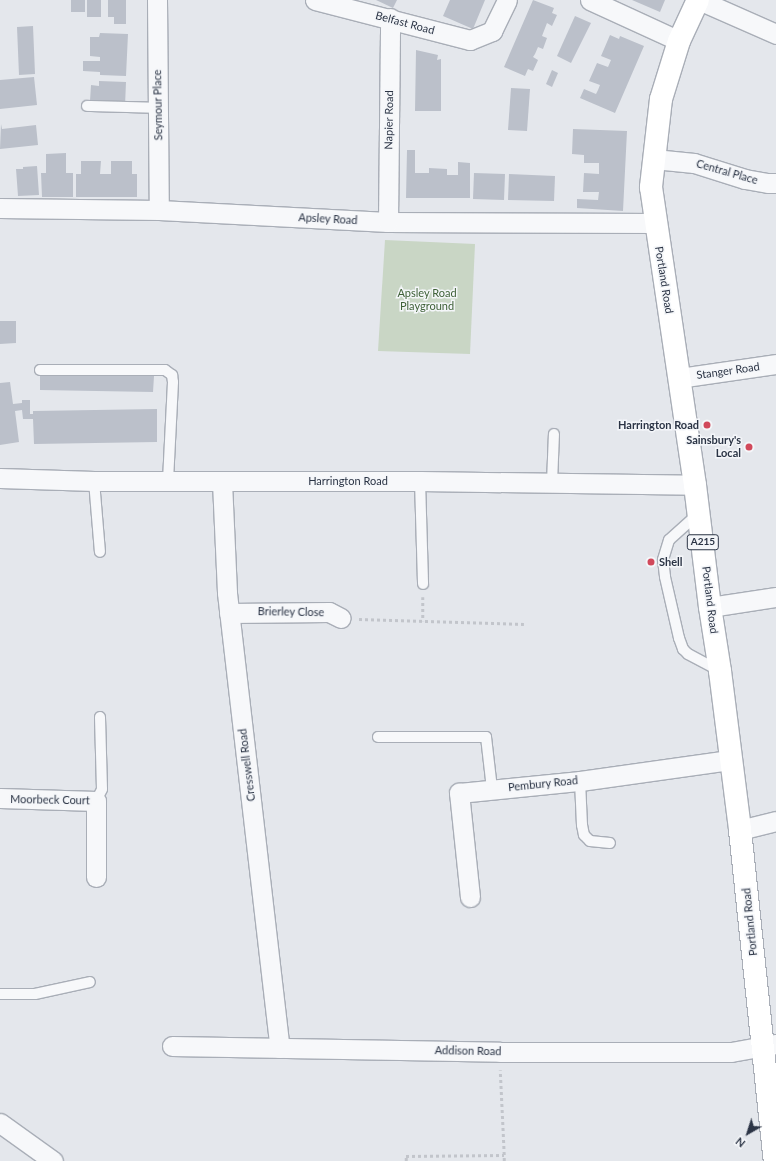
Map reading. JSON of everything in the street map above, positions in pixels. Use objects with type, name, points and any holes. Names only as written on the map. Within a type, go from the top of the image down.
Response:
[{"type":"main road","name":"Portland Road","points":[[698,0],[679,41],[661,100],[651,187],[699,513],[730,760],[770,1046],[775,1161]]},
{"type":"street","name":"Seymour Place","points":[[157,0],[159,210]]},
{"type":"street","name":"Belfast Road","points":[[315,0],[346,3],[390,18],[470,40],[492,31],[507,0]]},
{"type":"street","points":[[590,0],[679,41]]},
{"type":"street","points":[[698,0],[776,34]]},
{"type":"street","name":"Napier Road","points":[[388,222],[390,18]]},
{"type":"street","name":"Central Place","points":[[654,159],[694,162],[745,179],[776,183]]},
{"type":"street","name":"Apsley Road","points":[[0,208],[159,210],[388,222],[656,223]]},
{"type":"street","name":"Stanger Road","points":[[679,378],[776,364]]},
{"type":"street","name":"Harrington Road","points":[[0,478],[94,481],[420,481],[695,485]]},
{"type":"street","name":"Cresswell Road","points":[[222,482],[229,612],[280,1048]]},
{"type":"street","points":[[710,607],[776,597]]},
{"type":"street","name":"Brierley Close","points":[[229,612],[329,612],[341,618]]},
{"type":"street","name":"Pembury Road","points":[[470,896],[459,793],[580,781],[730,760]]},
{"type":"street","name":"Moorbeck Court","points":[[0,798],[96,801],[96,877]]},
{"type":"street","points":[[740,830],[776,821]]},
{"type":"street","name":"Addison Road","points":[[172,1046],[500,1052],[731,1052],[770,1046]]},
{"type":"street","points":[[0,1123],[53,1161]]},
{"type":"lane","points":[[87,106],[158,108]]},
{"type":"lane","points":[[40,370],[165,370],[172,375],[173,382],[168,481]]},
{"type":"lane","points":[[552,483],[554,434]]},
{"type":"lane","points":[[94,481],[100,552]]},
{"type":"lane","points":[[420,481],[423,584]]},
{"type":"lane","points":[[699,513],[669,540],[663,560],[665,577],[679,638],[683,649],[688,654],[720,671]]},
{"type":"lane","points":[[96,801],[102,789],[100,717]]},
{"type":"lane","points":[[378,737],[486,737],[492,789]]},
{"type":"lane","points":[[580,781],[584,836],[590,841],[610,843]]},
{"type":"lane","points":[[0,994],[35,994],[90,982]]},
{"type":"path","points":[[423,584],[423,621]]},
{"type":"path","name":"Brierley Close","points":[[341,618],[524,624]]},
{"type":"path","points":[[500,1052],[504,1161]]},
{"type":"path","points":[[406,1161],[406,1156],[504,1155]]},
{"type":"green space","name":"Apsley Road Playground","points":[[385,240],[475,244],[470,354],[378,351]]},
{"type":"building","points":[[71,0],[85,0],[85,12],[71,12]]},
{"type":"building","points":[[87,0],[101,0],[101,17],[87,17]]},
{"type":"building","points":[[108,0],[126,0],[126,24],[114,24],[114,17],[108,17]]},
{"type":"building","points":[[376,0],[397,0],[393,8]]},
{"type":"building","points":[[450,0],[485,0],[473,29],[443,16]]},
{"type":"building","points":[[533,0],[554,8],[552,13],[557,15],[552,26],[547,23],[542,36],[547,38],[543,49],[538,47],[533,57],[538,60],[533,71],[528,69],[525,76],[504,67]]},
{"type":"building","points":[[632,0],[665,0],[660,12]]},
{"type":"building","points":[[575,16],[591,23],[571,63],[557,56]]},
{"type":"building","points":[[33,26],[35,74],[19,75],[17,27]]},
{"type":"building","points":[[100,33],[128,34],[126,76],[100,75],[100,72],[83,71],[83,61],[100,61],[100,57],[90,56],[90,37],[99,37]]},
{"type":"building","points":[[610,35],[619,39],[620,36],[644,46],[615,113],[580,98],[584,89],[596,94],[598,90],[600,85],[589,81],[597,63],[608,67],[611,60],[601,56]]},
{"type":"building","points":[[416,50],[438,55],[437,60],[441,59],[441,111],[415,111]]},
{"type":"building","points":[[552,70],[558,73],[552,87],[546,84]]},
{"type":"building","points":[[34,77],[37,105],[0,109],[0,80]]},
{"type":"building","points":[[99,81],[126,82],[125,106],[90,101],[91,85],[99,86]]},
{"type":"building","points":[[511,88],[530,89],[527,131],[508,130]]},
{"type":"building","points":[[1,124],[2,129],[36,125],[38,145],[0,149]]},
{"type":"building","points":[[573,129],[627,131],[623,211],[577,208],[577,199],[598,200],[599,192],[583,192],[584,173],[599,174],[599,163],[584,163],[584,155],[572,154]]},
{"type":"building","points":[[407,150],[415,150],[415,173],[429,173],[429,168],[447,169],[447,175],[458,175],[458,162],[470,163],[470,198],[406,198]]},
{"type":"building","points":[[66,153],[66,173],[73,173],[73,197],[42,197],[41,173],[46,173],[46,154]]},
{"type":"building","points":[[81,161],[101,161],[100,174],[111,174],[111,161],[132,161],[132,174],[137,174],[137,197],[76,197],[76,174],[81,174]]},
{"type":"building","points":[[37,166],[39,195],[18,196],[16,169]]},
{"type":"building","points":[[474,173],[505,174],[504,200],[473,199]]},
{"type":"building","points":[[509,174],[555,176],[554,201],[508,200]]},
{"type":"building","points":[[0,321],[16,321],[16,343],[0,344]]},
{"type":"building","points":[[40,374],[154,376],[153,392],[40,390]]},
{"type":"building","points":[[10,382],[13,404],[22,403],[22,400],[30,400],[30,414],[33,414],[33,411],[157,409],[157,442],[34,444],[33,419],[23,419],[22,410],[15,411],[19,442],[0,445],[0,383]]},
{"type":"place","name":"Harrington Road","points":[[707,425]]},
{"type":"place","name":"Sainsbury's Local","points":[[749,447]]},
{"type":"place","name":"Shell","points":[[651,562]]}]
